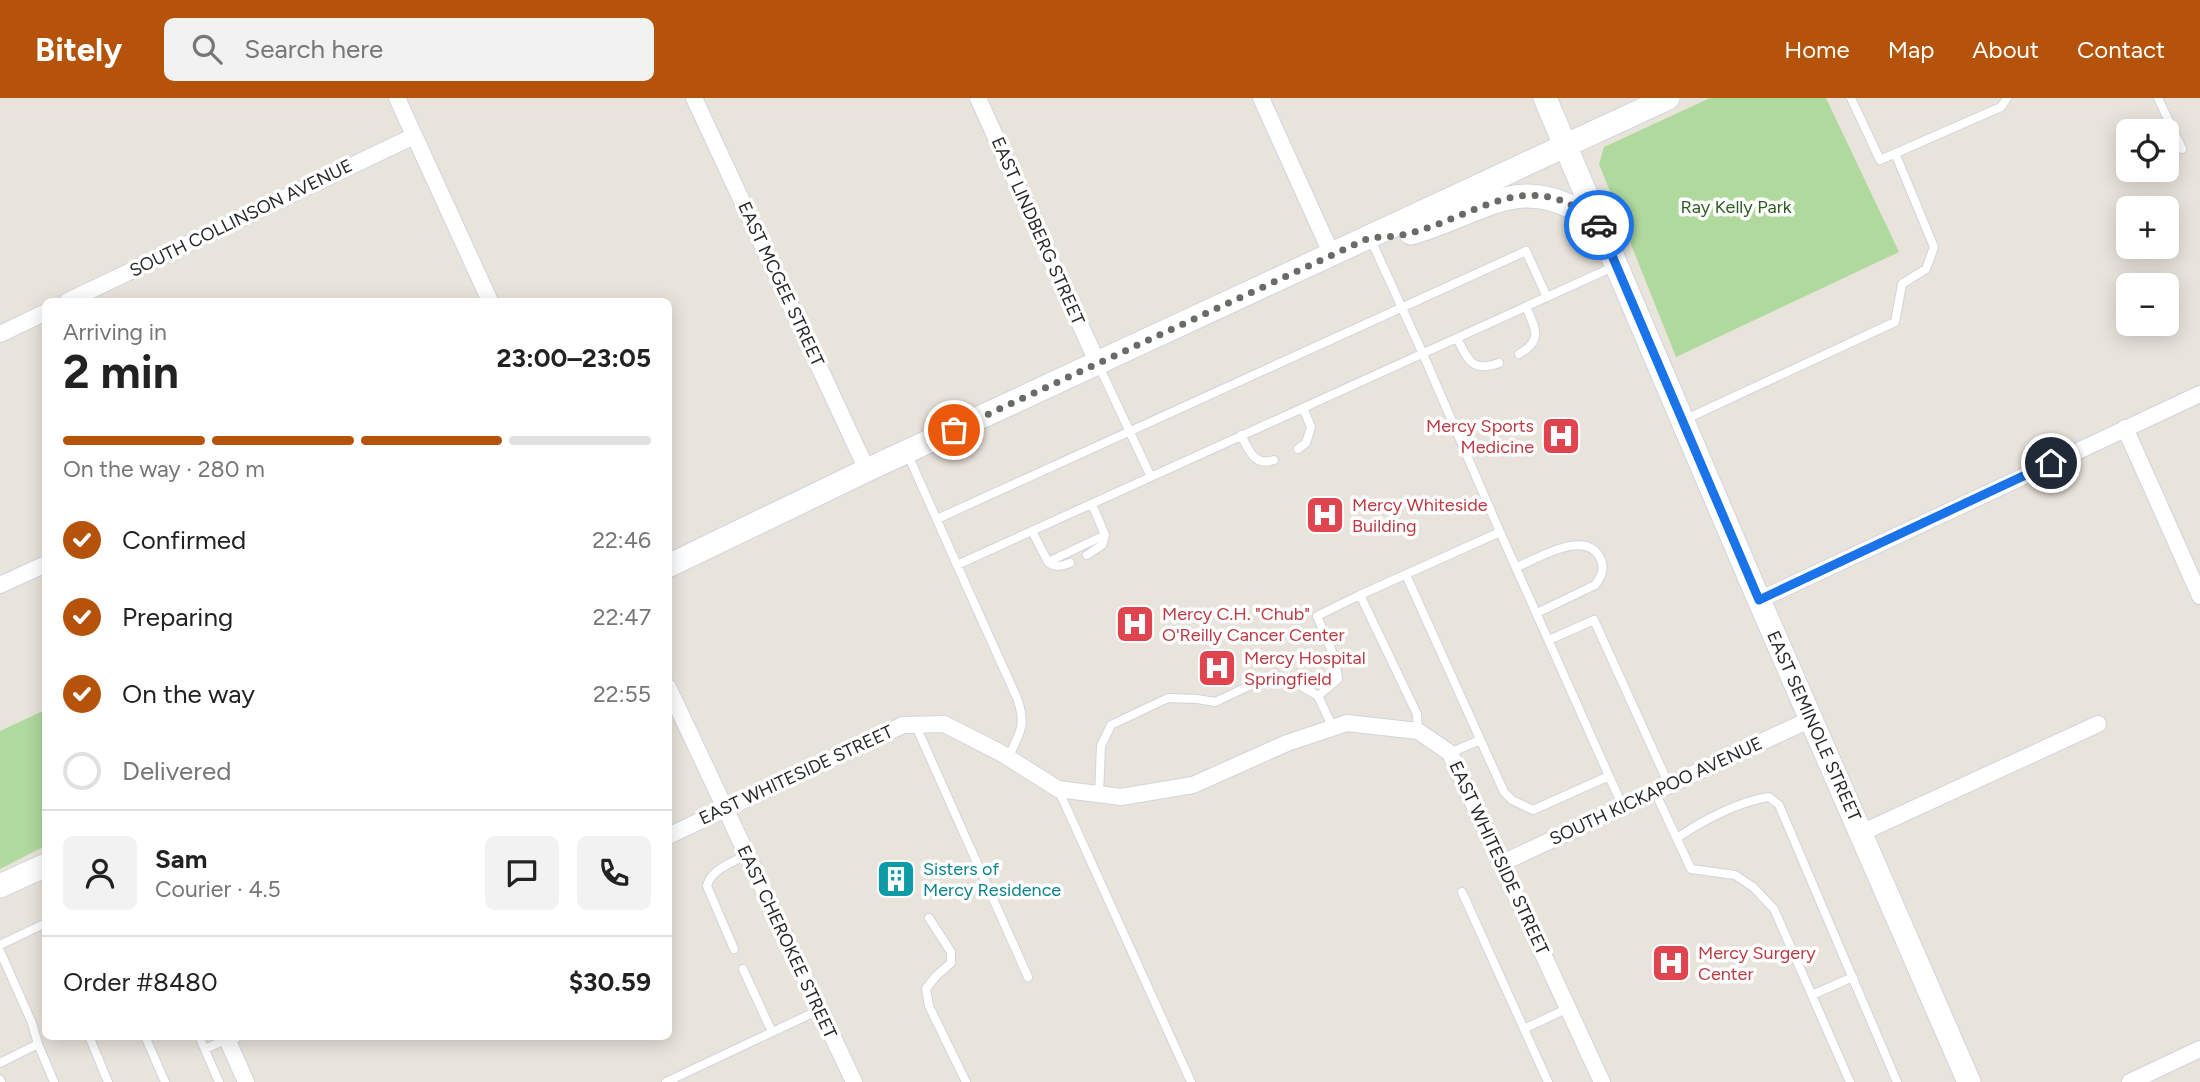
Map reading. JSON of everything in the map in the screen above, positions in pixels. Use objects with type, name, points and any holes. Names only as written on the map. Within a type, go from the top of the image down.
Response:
[{"type":"main road","name":"EAST SEMINOLE STREET","points":[[1545,98],[1759,600],[1969,1082]]},
{"type":"main road","points":[[672,564],[867,470],[1668,98]]},
{"type":"main road","points":[[1369,238],[1400,236],[1496,201],[1527,195],[1559,201],[1578,209],[1599,224]]},
{"type":"main road","points":[[0,886],[42,867]]},
{"type":"street","points":[[397,98],[489,298]]},
{"type":"street","name":"EAST MCGEE STREET","points":[[694,98],[867,470]]},
{"type":"street","name":"EAST LINDBERG STREET","points":[[978,98],[1098,364]]},
{"type":"street","points":[[1261,98],[1332,255]]},
{"type":"street","name":"SOUTH COLLINSON AVENUE","points":[[74,298],[414,136]]},
{"type":"street","points":[[0,334],[42,314]]},
{"type":"street","points":[[1759,600],[2200,394]]},
{"type":"street","points":[[2125,428],[2200,596]]},
{"type":"street","points":[[0,585],[42,566]]},
{"type":"street","name":"EAST CHEROKEE STREET","points":[[672,696],[854,1082]]},
{"type":"street","name":"SOUTH KICKAPOO AVENUE","points":[[1502,863],[1811,719]]},
{"type":"street","name":"EAST WHITESIDE STREET","points":[[672,832],[725,810],[903,724],[944,724],[1008,758],[1058,789],[1121,797],[1193,785],[1287,743],[1347,723],[1418,731],[1450,753],[1602,1082]]},
{"type":"street","points":[[1861,832],[2098,724]]},
{"type":"street","points":[[231,1040],[246,1082]]},
{"type":"street","points":[[2130,1082],[2200,1049]]},
{"type":"lane","points":[[1852,98],[1880,160],[2001,107],[2007,98]]},
{"type":"lane","points":[[2158,98],[2182,149]]},
{"type":"lane","points":[[1683,420],[1895,321],[1902,284],[1926,269],[1934,247],[1895,153]]},
{"type":"lane","points":[[1369,238],[1623,807]]},
{"type":"lane","points":[[937,519],[1526,251],[1547,297]]},
{"type":"lane","points":[[957,565],[1616,266]]},
{"type":"lane","points":[[1519,354],[1529,349],[1535,341],[1535,330],[1526,307]]},
{"type":"lane","points":[[1457,338],[1469,362],[1488,367],[1499,363]]},
{"type":"lane","points":[[1098,364],[1151,477]]},
{"type":"lane","points":[[1298,449],[1306,443],[1311,427],[1303,408]]},
{"type":"lane","points":[[1241,435],[1252,456],[1259,462],[1274,460]]},
{"type":"lane","points":[[907,452],[1023,716],[1008,758]]},
{"type":"lane","points":[[1087,555],[1102,545],[1105,535],[1091,504]]},
{"type":"lane","points":[[1032,531],[1048,562],[1053,566],[1070,563]]},
{"type":"lane","points":[[1318,696],[1338,679],[1335,659],[1317,616],[1500,532]]},
{"type":"lane","points":[[1048,562],[1105,535]]},
{"type":"lane","points":[[1517,567],[1573,544],[1593,548],[1600,557],[1603,568],[1601,578],[1595,585],[1537,613]]},
{"type":"lane","points":[[1406,575],[1504,792],[1512,800],[1533,810],[1609,775]]},
{"type":"lane","points":[[1360,595],[1417,714],[1418,731]]},
{"type":"lane","points":[[1549,640],[1594,620],[1662,788],[1677,838],[1691,869],[1735,875],[1753,887],[1774,909],[1850,1082]]},
{"type":"lane","points":[[1099,794],[1101,746],[1111,725],[1168,698],[1215,702],[1266,678],[1277,676],[1291,680],[1318,696],[1333,728]]},
{"type":"lane","points":[[915,724],[1028,976]]},
{"type":"lane","points":[[1450,753],[1480,740]]},
{"type":"lane","points":[[1058,789],[1191,1082]]},
{"type":"lane","points":[[1677,838],[1697,825],[1756,799],[1769,797],[1779,805],[1896,1082]]},
{"type":"lane","points":[[734,950],[707,886],[709,877],[747,855]]},
{"type":"lane","points":[[1462,892],[1548,1082]]},
{"type":"lane","points":[[929,918],[951,952],[951,963],[926,989],[929,1006],[966,1082]]},
{"type":"lane","points":[[0,945],[42,924]]},
{"type":"lane","points":[[0,951],[32,1023],[54,1082]]},
{"type":"lane","points":[[743,969],[772,1032]]},
{"type":"lane","points":[[1812,995],[1853,977]]},
{"type":"lane","points":[[1524,1029],[1569,1008]]},
{"type":"lane","points":[[666,1082],[820,1010]]},
{"type":"lane","points":[[91,1040],[108,1082]]},
{"type":"lane","points":[[147,1040],[165,1082]]},
{"type":"lane","points":[[201,1040],[219,1082]]},
{"type":"lane","points":[[205,1049],[225,1040]]},
{"type":"lane","points":[[0,1063],[38,1044]]},
{"type":"green space","name":"Ray Kelly Park","points":[[1710,98],[1826,98],[1899,252],[1676,357],[1599,164],[1604,147]]},
{"type":"green space","points":[[42,711],[42,848],[0,869],[0,731]]},
{"type":"way so far","points":[[954,430],[1369,238],[1400,236],[1496,201],[1527,195],[1559,201],[1578,209],[1599,225]]},
{"type":"place","name":"Mercy Sports Medicine","points":[[1561,436]]},
{"type":"place","name":"Mercy Whiteside Building","points":[[1325,515]]},
{"type":"place","name":"Mercy C.H. \"Chub\" O'Reilly Cancer Center","points":[[1135,624]]},
{"type":"place","name":"Mercy Hospital Springfield","points":[[1217,668]]},
{"type":"place","name":"Sisters of Mercy Residence","points":[[896,879]]},
{"type":"place","name":"Mercy Surgery Center","points":[[1671,963]]},
{"type":"route","points":[[1599,225],[1759,600],[2051,463]]}]
